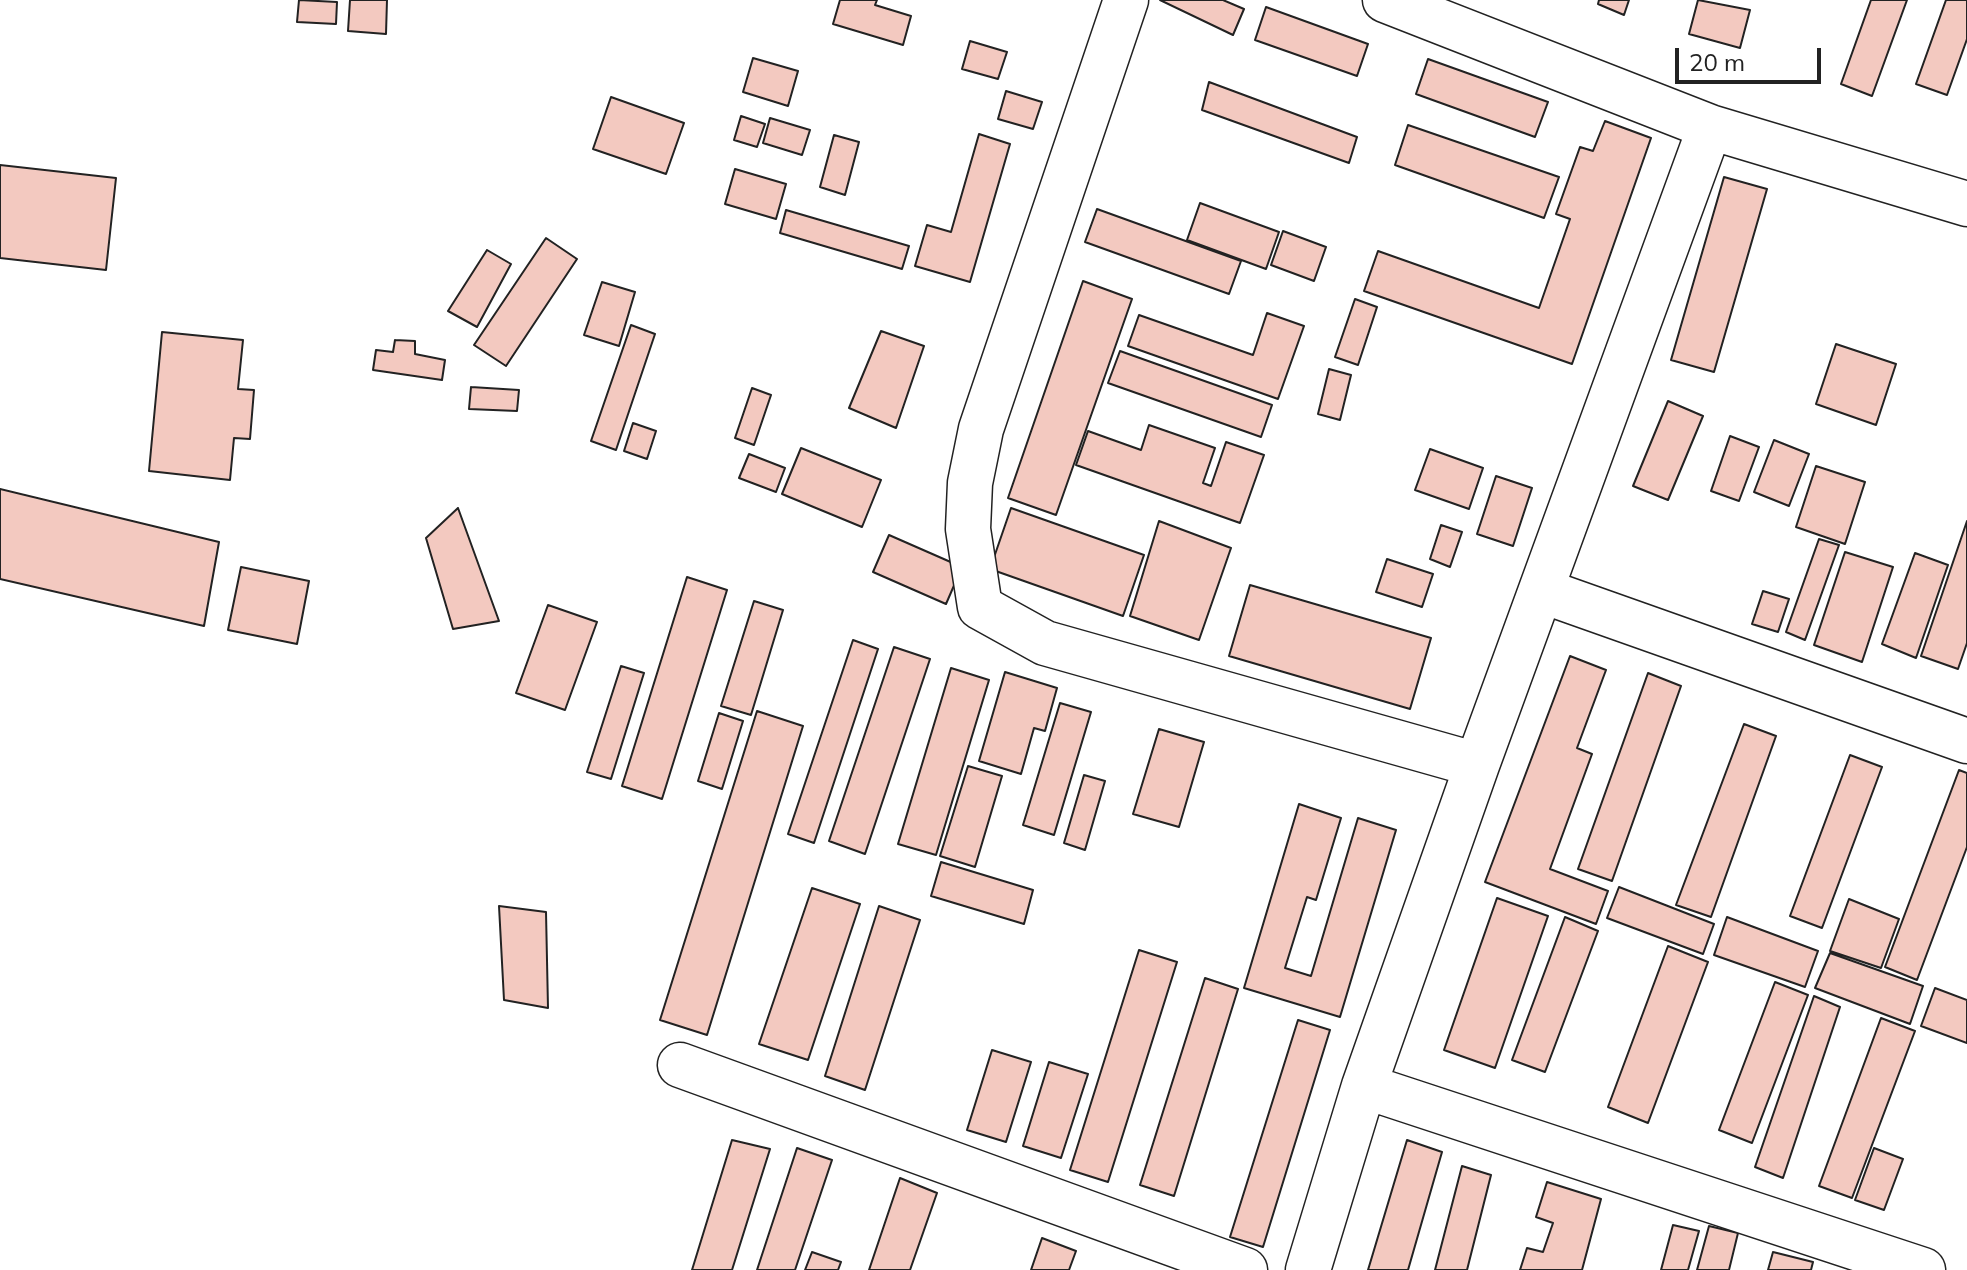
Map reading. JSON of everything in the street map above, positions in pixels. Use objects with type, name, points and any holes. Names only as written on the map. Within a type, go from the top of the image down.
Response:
[{"type":"street","points":[[1126,0],[981,429],[970,483],[968,529],[980,607],[1045,643],[1477,765]]},
{"type":"street","points":[[1385,0],[1710,127],[1967,204]]},
{"type":"street","points":[[1308,1270],[1364,1086],[1477,765],[1710,127]]},
{"type":"street","points":[[1543,591],[1967,741]]},
{"type":"street","points":[[680,1065],[1245,1270]]},
{"type":"street","points":[[1364,1086],[1923,1270]]},
{"type":"building","points":[[299,0],[337,2],[336,24],[297,22]]},
{"type":"building","points":[[350,0],[387,0],[386,34],[348,31]]},
{"type":"building","points":[[840,0],[877,0],[875,5],[911,16],[903,45],[833,24]]},
{"type":"building","points":[[1160,0],[1223,0],[1244,9],[1233,35]]},
{"type":"building","points":[[1599,0],[1629,0],[1624,15],[1598,4]]},
{"type":"building","points":[[1698,0],[1750,10],[1740,48],[1689,34]]},
{"type":"building","points":[[1871,0],[1907,0],[1872,96],[1841,84]]},
{"type":"building","points":[[1946,0],[1967,0],[1967,39],[1947,95],[1916,84]]},
{"type":"building","points":[[1266,7],[1368,44],[1357,76],[1255,40]]},
{"type":"building","points":[[970,41],[1007,52],[998,79],[962,69]]},
{"type":"building","points":[[753,58],[798,71],[788,106],[743,92]]},
{"type":"building","points":[[1428,59],[1548,102],[1535,137],[1416,94]]},
{"type":"building","points":[[1209,82],[1357,137],[1349,163],[1202,110]]},
{"type":"building","points":[[1006,91],[1042,102],[1033,129],[998,119]]},
{"type":"building","points":[[611,97],[684,123],[666,174],[593,149]]},
{"type":"building","points":[[741,116],[765,124],[757,147],[734,140]]},
{"type":"building","points":[[770,118],[810,130],[802,155],[763,143]]},
{"type":"building","points":[[1605,121],[1651,138],[1572,364],[1364,291],[1378,251],[1539,308],[1570,219],[1556,214],[1580,147],[1593,151]]},
{"type":"building","points":[[1408,125],[1559,177],[1544,218],[1395,165]]},
{"type":"building","points":[[979,134],[1010,144],[970,282],[915,266],[927,225],[951,232]]},
{"type":"building","points":[[834,135],[859,142],[845,195],[820,187]]},
{"type":"building","points":[[0,165],[116,178],[106,270],[0,258]]},
{"type":"building","points":[[735,169],[786,184],[776,219],[725,204]]},
{"type":"building","points":[[1724,177],[1767,189],[1714,372],[1671,360]]},
{"type":"building","points":[[1200,203],[1279,232],[1266,269],[1187,240]]},
{"type":"building","points":[[1097,209],[1241,261],[1229,294],[1085,242]]},
{"type":"building","points":[[786,210],[909,246],[902,269],[780,233]]},
{"type":"building","points":[[1283,231],[1326,247],[1314,281],[1271,265]]},
{"type":"building","points":[[546,238],[577,259],[506,366],[474,345]]},
{"type":"building","points":[[487,250],[511,264],[477,327],[448,311]]},
{"type":"building","points":[[1083,281],[1132,299],[1056,515],[1008,498]]},
{"type":"building","points":[[602,282],[635,292],[619,346],[584,335]]},
{"type":"building","points":[[1355,299],[1377,307],[1358,365],[1335,357]]},
{"type":"building","points":[[1267,313],[1304,326],[1278,399],[1128,346],[1139,315],[1253,355]]},
{"type":"building","points":[[631,325],[655,334],[616,450],[591,441]]},
{"type":"building","points":[[881,331],[924,346],[896,428],[849,408]]},
{"type":"building","points":[[162,332],[243,340],[238,389],[254,390],[250,439],[234,438],[230,480],[149,471]]},
{"type":"building","points":[[395,340],[415,341],[415,354],[445,360],[442,380],[373,370],[376,350],[393,352]]},
{"type":"building","points":[[1836,344],[1896,364],[1876,425],[1816,404]]},
{"type":"building","points":[[1120,351],[1272,405],[1261,437],[1108,383]]},
{"type":"building","points":[[1329,369],[1351,375],[1340,420],[1318,414]]},
{"type":"building","points":[[471,387],[519,390],[517,411],[469,409]]},
{"type":"building","points":[[752,388],[771,395],[754,445],[735,438]]},
{"type":"building","points":[[1668,401],[1703,416],[1668,500],[1633,486]]},
{"type":"building","points":[[633,423],[656,431],[647,459],[624,451]]},
{"type":"building","points":[[1149,425],[1215,448],[1203,483],[1211,486],[1226,442],[1264,455],[1240,523],[1076,465],[1088,431],[1141,450]]},
{"type":"building","points":[[1730,436],[1759,447],[1739,501],[1711,491]]},
{"type":"building","points":[[1774,440],[1809,454],[1789,506],[1754,492]]},
{"type":"building","points":[[801,448],[881,480],[862,527],[782,494]]},
{"type":"building","points":[[1430,449],[1483,468],[1469,509],[1415,490]]},
{"type":"building","points":[[749,454],[785,468],[776,492],[739,478]]},
{"type":"building","points":[[1816,466],[1865,482],[1845,544],[1796,527]]},
{"type":"building","points":[[1496,476],[1532,488],[1513,546],[1477,534]]},
{"type":"building","points":[[0,489],[219,542],[204,626],[0,579]]},
{"type":"building","points":[[458,508],[499,621],[453,629],[426,538]]},
{"type":"building","points":[[1011,508],[1144,555],[1123,616],[990,569]]},
{"type":"building","points":[[1159,521],[1231,548],[1199,640],[1130,616]]},
{"type":"building","points":[[1967,521],[1967,643],[1958,669],[1921,656]]},
{"type":"building","points":[[1441,525],[1462,532],[1450,567],[1430,559]]},
{"type":"building","points":[[889,535],[962,567],[946,604],[873,572]]},
{"type":"building","points":[[1819,539],[1839,545],[1805,640],[1786,632]]},
{"type":"building","points":[[1845,552],[1893,567],[1862,662],[1814,645]]},
{"type":"building","points":[[1915,553],[1948,565],[1916,658],[1882,644]]},
{"type":"building","points":[[1387,559],[1433,574],[1422,607],[1376,592]]},
{"type":"building","points":[[241,567],[309,581],[297,644],[228,630]]},
{"type":"building","points":[[687,577],[727,590],[662,799],[622,786]]},
{"type":"building","points":[[1250,585],[1431,638],[1410,709],[1229,656]]},
{"type":"building","points":[[1763,591],[1789,599],[1778,632],[1752,624]]},
{"type":"building","points":[[754,601],[783,610],[751,715],[721,706]]},
{"type":"building","points":[[548,605],[597,622],[565,710],[516,693]]},
{"type":"building","points":[[853,640],[878,649],[814,843],[788,834]]},
{"type":"building","points":[[894,647],[930,659],[865,854],[829,841]]},
{"type":"building","points":[[1570,656],[1606,670],[1577,748],[1592,754],[1550,869],[1608,891],[1596,924],[1485,882]]},
{"type":"building","points":[[621,666],[644,673],[611,779],[587,772]]},
{"type":"building","points":[[951,668],[989,680],[936,855],[898,844]]},
{"type":"building","points":[[1005,672],[1057,688],[1045,731],[1034,728],[1021,774],[979,761]]},
{"type":"building","points":[[1648,673],[1681,686],[1612,881],[1578,869]]},
{"type":"building","points":[[1060,703],[1091,712],[1054,835],[1023,825]]},
{"type":"building","points":[[757,711],[803,726],[707,1035],[660,1020]]},
{"type":"building","points":[[719,713],[743,721],[722,789],[698,781]]},
{"type":"building","points":[[1744,724],[1776,736],[1711,917],[1676,905]]},
{"type":"building","points":[[1159,729],[1204,742],[1179,827],[1133,814]]},
{"type":"building","points":[[1850,755],[1882,767],[1822,928],[1790,916]]},
{"type":"building","points":[[968,766],[1002,776],[975,867],[940,856]]},
{"type":"building","points":[[1959,770],[1967,773],[1967,847],[1917,980],[1885,967]]},
{"type":"building","points":[[1084,775],[1105,781],[1085,850],[1064,843]]},
{"type":"building","points":[[1299,804],[1341,818],[1316,900],[1307,897],[1285,968],[1311,976],[1358,818],[1396,830],[1340,1017],[1244,988]]},
{"type":"building","points":[[941,862],[1033,890],[1024,924],[931,896]]},
{"type":"building","points":[[1619,887],[1714,924],[1703,954],[1607,918]]},
{"type":"building","points":[[812,888],[860,904],[808,1060],[759,1044]]},
{"type":"building","points":[[1497,898],[1548,916],[1495,1068],[1444,1050]]},
{"type":"building","points":[[1849,899],[1899,919],[1881,968],[1830,951]]},
{"type":"building","points":[[499,906],[546,912],[548,1008],[504,1000]]},
{"type":"building","points":[[879,906],[920,920],[865,1090],[825,1076]]},
{"type":"building","points":[[1565,917],[1598,931],[1545,1072],[1512,1060]]},
{"type":"building","points":[[1727,917],[1818,951],[1805,987],[1714,955]]},
{"type":"building","points":[[1668,946],[1708,962],[1648,1123],[1608,1107]]},
{"type":"building","points":[[1139,950],[1177,962],[1108,1182],[1070,1170]]},
{"type":"building","points":[[1830,953],[1923,986],[1910,1024],[1815,988]]},
{"type":"building","points":[[1205,978],[1238,989],[1174,1196],[1140,1185]]},
{"type":"building","points":[[1775,982],[1808,995],[1752,1143],[1719,1130]]},
{"type":"building","points":[[1935,988],[1967,1000],[1967,1043],[1921,1026]]},
{"type":"building","points":[[1814,996],[1840,1007],[1783,1178],[1755,1167]]},
{"type":"building","points":[[1881,1018],[1915,1031],[1852,1198],[1819,1186]]},
{"type":"building","points":[[1298,1020],[1330,1030],[1263,1247],[1230,1237]]},
{"type":"building","points":[[992,1050],[1031,1062],[1006,1142],[967,1130]]},
{"type":"building","points":[[1049,1062],[1088,1074],[1061,1158],[1023,1146]]},
{"type":"building","points":[[732,1140],[770,1149],[732,1270],[692,1270]]},
{"type":"building","points":[[1407,1140],[1442,1152],[1408,1270],[1368,1270]]},
{"type":"building","points":[[797,1148],[832,1160],[795,1270],[757,1270]]},
{"type":"building","points":[[1874,1148],[1903,1159],[1884,1210],[1855,1200]]},
{"type":"building","points":[[1462,1166],[1491,1175],[1467,1270],[1435,1270]]},
{"type":"building","points":[[900,1178],[937,1193],[910,1270],[869,1270]]},
{"type":"building","points":[[1547,1182],[1601,1199],[1582,1270],[1520,1270],[1527,1248],[1543,1252],[1553,1223],[1536,1217]]},
{"type":"building","points":[[1673,1225],[1699,1231],[1688,1270],[1661,1270]]},
{"type":"building","points":[[1709,1226],[1738,1233],[1729,1270],[1697,1270]]},
{"type":"building","points":[[1042,1238],[1076,1251],[1069,1270],[1031,1270]]},
{"type":"building","points":[[812,1252],[841,1262],[838,1270],[805,1270]]},
{"type":"building","points":[[1773,1252],[1813,1262],[1811,1270],[1768,1270]]}]
